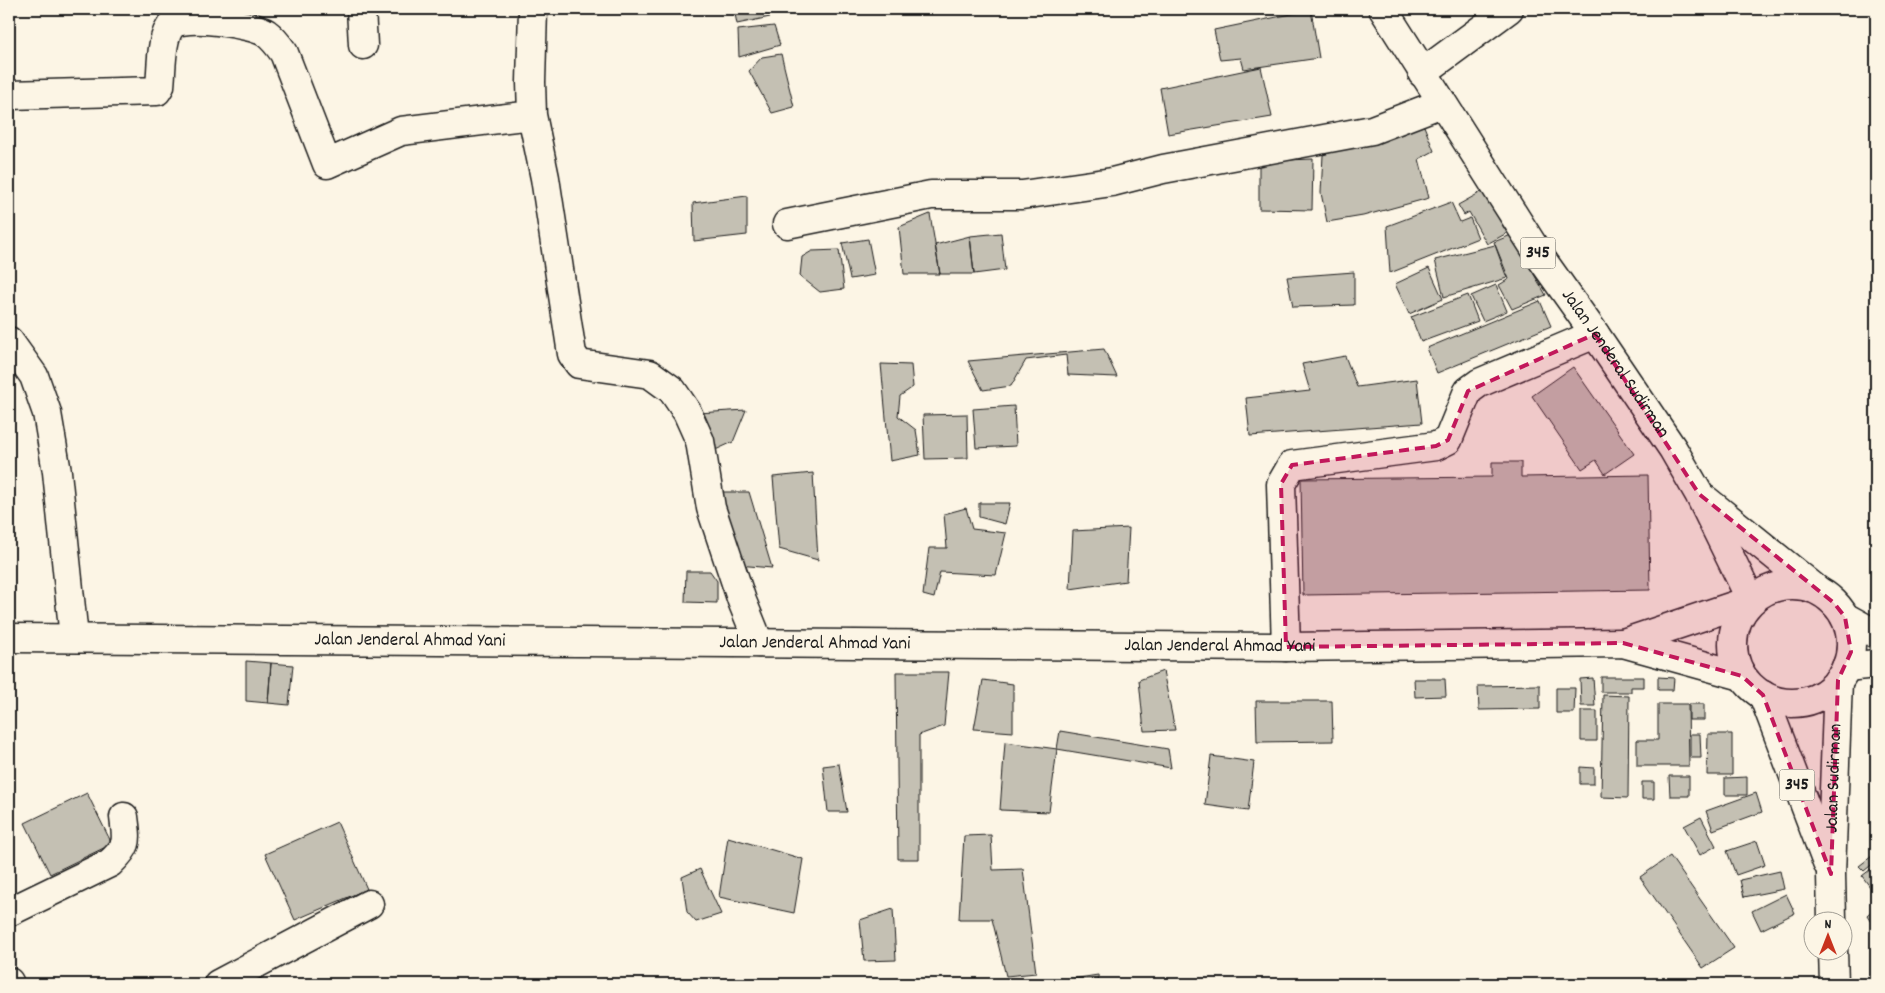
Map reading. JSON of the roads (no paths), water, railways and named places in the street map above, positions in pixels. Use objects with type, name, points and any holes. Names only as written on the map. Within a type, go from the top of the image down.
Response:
[{"type":"main road","points":[[361,9],[363,45]]},
{"type":"main road","points":[[533,9],[532,115],[545,178],[572,354],[579,364],[650,374],[672,390],[687,412],[700,441],[711,508],[742,601],[759,643]]},
{"type":"main road","name":"Jalan Jenderal Sudirman","points":[[1382,9],[1541,258],[1673,449],[1699,494],[1752,600]]},
{"type":"main road","points":[[1422,73],[1509,9]]},
{"type":"main road","points":[[9,96],[157,91],[160,86],[166,33],[172,24],[188,19],[238,24],[258,29],[275,41],[284,53],[327,164],[401,131],[532,115]]},
{"type":"main road","points":[[787,224],[931,195],[1022,195],[1112,182],[1163,169],[1372,130],[1442,103]]},
{"type":"main road","points":[[1286,647],[1281,484],[1292,465],[1436,446],[1448,440],[1468,391],[1479,383],[1595,334]]},
{"type":"main road","points":[[9,341],[34,376],[47,413],[57,472],[74,638]]},
{"type":"main road","name":"Jalan Jenderal Sudirman","points":[[1699,494],[1819,592]]},
{"type":"main road","points":[[1784,585],[1802,586],[1819,592],[1834,602],[1845,617],[1850,635],[1851,652],[1842,674],[1826,692],[1812,699],[1795,702],[1779,701],[1764,695],[1752,687],[1742,676],[1735,661],[1733,645],[1735,628],[1741,613],[1752,600],[1767,590],[1784,585]]},
{"type":"main road","name":"Jalan Jenderal Ahmad Yani","points":[[1623,643],[1752,600]]},
{"type":"main road","points":[[1845,617],[1876,634]]},
{"type":"main road","name":"Jalan Jenderal Ahmad Yani","points":[[9,638],[1286,647],[1623,643],[1742,676]]},
{"type":"main road","points":[[1842,674],[1876,664]]},
{"type":"main road","name":"Jalan Sudirman","points":[[1832,910],[1831,874],[1842,674]]},
{"type":"main road","name":"Jalan Sudirman","points":[[1764,695],[1831,874]]},
{"type":"main road","points":[[9,912],[110,863],[122,851],[126,840],[124,817]]},
{"type":"main road","points":[[218,984],[369,904]]},
{"type":"main road","points":[[1830,983],[1832,960]]}]
